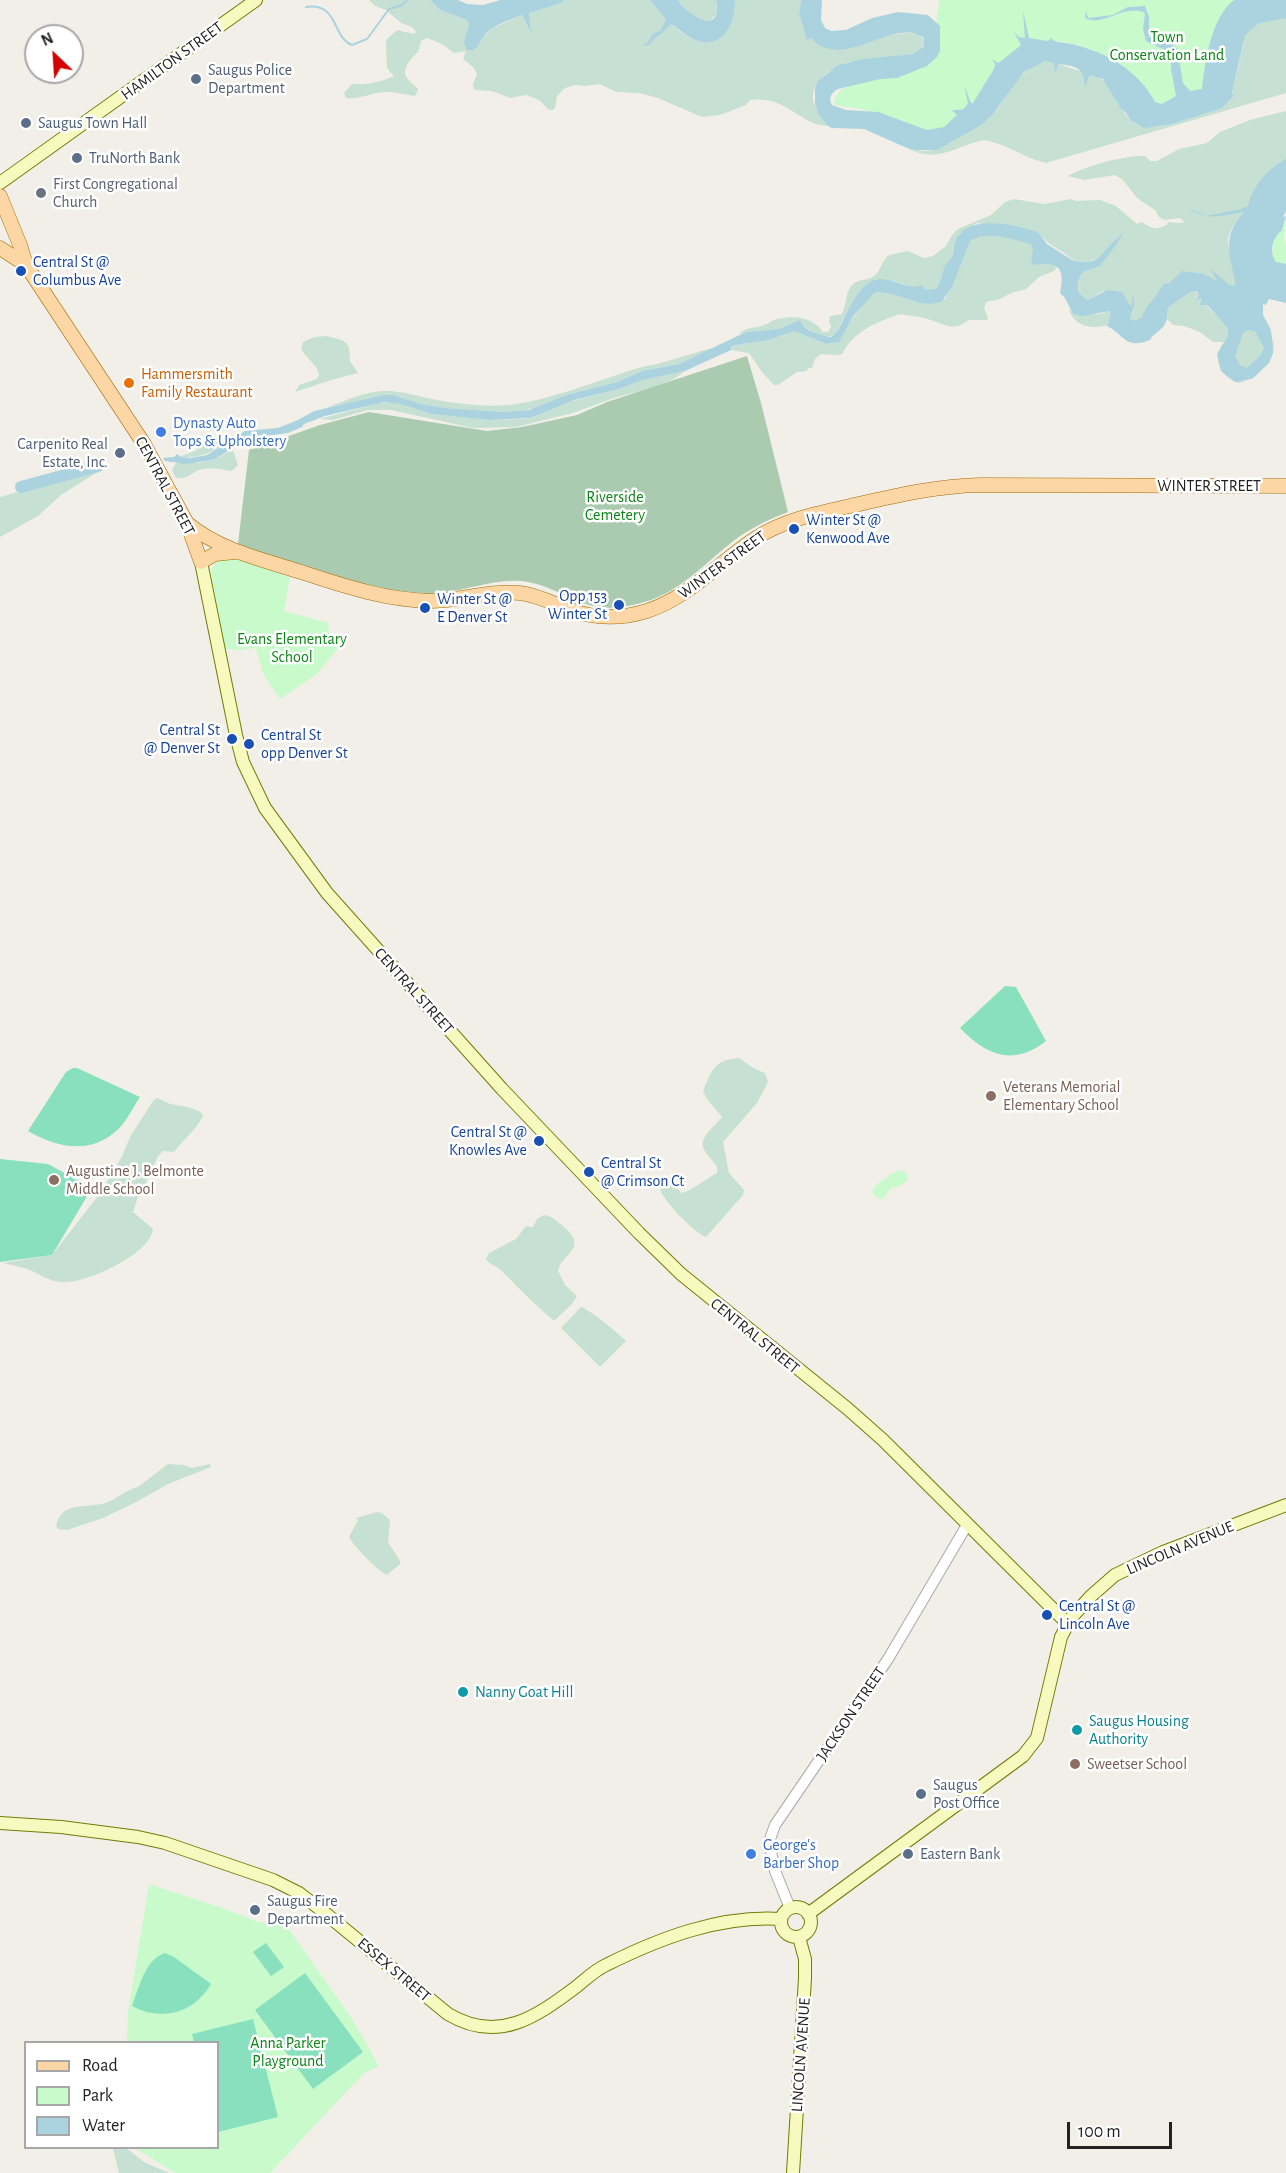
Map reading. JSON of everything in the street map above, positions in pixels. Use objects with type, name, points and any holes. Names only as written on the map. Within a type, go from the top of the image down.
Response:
[{"type":"main road","name":"HAMILTON STREET","points":[[0,183],[256,0]]},
{"type":"main road","name":"CENTRAL STREET","points":[[0,196],[26,265],[144,444],[187,523],[201,562],[243,762],[265,808],[327,893],[502,1089],[639,1233],[705,1294],[883,1440],[1067,1623]]},
{"type":"main road","points":[[0,236],[9,228],[10,220]]},
{"type":"main road","points":[[0,248],[26,265]]},
{"type":"main road","name":"WINTER STREET","points":[[187,523],[207,538],[238,552],[349,587],[393,598],[433,601],[497,593],[523,594],[581,613],[613,617],[640,613],[671,601],[756,538],[783,524],[909,492],[959,485],[1286,486]]},
{"type":"main road","name":"WINTER STREET","points":[[201,562],[215,554],[238,552]]},
{"type":"main road","name":"LINCOLN AVENUE","points":[[808,1914],[1023,1756],[1037,1738],[1061,1637],[1067,1623],[1091,1596],[1115,1575],[1163,1552],[1286,1505]]},
{"type":"main road","name":"ESSEX STREET","points":[[0,1823],[61,1827],[148,1839],[175,1846],[277,1882],[299,1893],[320,1909],[448,2014],[465,2023],[481,2027],[506,2026],[530,2018],[603,1966],[653,1944],[702,1927],[725,1922],[759,1917],[781,1919]]},
{"type":"main road","points":[[798,1907],[808,1914],[811,1922],[809,1930],[798,1937],[790,1936],[783,1931],[781,1919],[790,1908],[798,1907]]},
{"type":"main road","name":"LINCOLN AVENUE","points":[[793,2173],[805,1978],[805,1959],[798,1937]]},
{"type":"street","name":"JACKSON STREET","points":[[790,1908],[775,1870],[769,1842],[775,1825],[888,1659],[967,1525]]},
{"type":"green space","points":[[369,0],[430,0],[440,10],[467,20],[468,32],[480,40],[493,28],[522,15],[530,32],[529,13],[565,0],[650,0],[681,32],[692,39],[703,42],[713,41],[721,37],[728,28],[733,16],[735,0],[801,0],[799,14],[807,39],[811,38],[830,49],[850,48],[898,34],[919,34],[924,40],[921,50],[913,54],[848,62],[834,68],[822,78],[817,84],[813,98],[816,109],[828,126],[817,124],[783,106],[763,100],[750,100],[746,105],[720,115],[702,117],[658,98],[639,93],[617,92],[599,84],[575,85],[565,88],[557,96],[555,108],[549,110],[539,100],[526,95],[510,98],[492,91],[474,90],[473,84],[477,74],[474,68],[463,59],[466,51],[454,53],[442,44],[427,38],[421,41],[418,52],[410,60],[405,71],[407,78],[418,90],[415,96],[386,92],[346,98],[344,93],[352,84],[374,83],[394,76],[387,68],[386,40],[397,30],[414,34],[416,32],[412,27],[401,23],[386,10],[375,6]]},
{"type":"green space","points":[[678,0],[716,0],[717,13],[711,20],[702,20],[688,12]]},
{"type":"green space","name":"Town Conservation Land","points":[[939,0],[1243,0],[1204,88],[1176,103],[1166,105],[1151,100],[1100,53],[1076,44],[1044,41],[973,107],[942,129],[928,132],[861,109],[835,105],[836,97],[852,84],[909,70],[936,30]]},
{"type":"green space","points":[[1286,9],[1286,93],[1046,163],[984,140],[937,154],[918,153],[907,148],[921,151],[937,149],[982,124],[997,109],[1026,71],[1045,61],[1054,63],[1055,76],[1058,64],[1083,72],[1086,84],[1090,75],[1106,82],[1119,106],[1131,121],[1139,126],[1169,125],[1224,106],[1234,96],[1232,94],[1245,29]]},
{"type":"green space","points":[[1286,111],[1286,176],[1242,215],[1230,233],[1228,244],[1236,270],[1237,289],[1176,277],[1169,283],[1163,284],[1151,312],[1128,326],[1134,307],[1133,300],[1130,307],[1122,292],[1103,291],[1088,300],[1078,288],[1083,272],[1100,266],[1123,231],[1103,254],[1083,262],[1070,258],[1049,244],[1038,232],[977,223],[960,233],[954,246],[948,273],[930,297],[900,283],[880,280],[862,290],[835,336],[819,336],[798,322],[779,329],[739,334],[775,320],[790,317],[809,320],[823,332],[828,332],[831,327],[830,316],[842,314],[850,287],[858,281],[874,276],[889,255],[908,251],[924,258],[933,256],[946,246],[958,229],[991,215],[1005,202],[1014,199],[1044,204],[1071,199],[1076,201],[1100,200],[1116,206],[1137,224],[1142,222],[1157,228],[1167,225],[1168,222],[1183,223],[1184,221],[1180,218],[1165,220],[1159,217],[1155,210],[1137,198],[1122,179],[1115,175],[1084,180],[1068,176],[1094,165],[1127,157],[1145,156],[1150,161],[1157,161],[1179,149],[1207,143],[1220,132],[1250,120]]},
{"type":"green space","points":[[1286,219],[1284,239],[1286,264],[1274,260],[1272,244]]},
{"type":"green space","points":[[980,235],[1026,239],[1057,267],[1054,271],[1039,277],[1026,289],[986,302],[984,308],[987,320],[968,320],[959,326],[947,326],[920,317],[897,315],[874,324],[862,332],[851,341],[842,354],[821,354],[815,359],[812,368],[797,372],[778,385],[774,385],[762,372],[749,353],[731,350],[736,345],[769,340],[794,331],[827,344],[835,343],[865,301],[874,293],[889,292],[916,302],[945,299],[970,240]]},
{"type":"green space","points":[[1196,291],[1199,295],[1195,298],[1202,298],[1214,313],[1240,332],[1268,323],[1274,345],[1273,353],[1269,363],[1253,378],[1239,383],[1232,380],[1222,372],[1218,360],[1220,348],[1224,342],[1213,342],[1200,332],[1173,325],[1167,319],[1168,308],[1190,292]]},
{"type":"green space","points":[[1069,309],[1077,315],[1100,314],[1109,311],[1112,313],[1107,325],[1089,327],[1079,323],[1071,315]]},
{"type":"green space","points":[[326,336],[342,340],[347,344],[350,361],[358,373],[295,392],[299,385],[317,379],[319,374],[301,350],[303,342],[314,337]]},
{"type":"green space","points":[[717,347],[679,364],[642,371],[617,382],[566,395],[521,411],[445,408],[421,404],[393,395],[326,408],[361,395],[383,391],[402,392],[461,404],[510,405],[559,394],[638,368]]},
{"type":"green space","name":"Riverside Cemetery","points":[[747,356],[788,512],[766,521],[732,542],[686,580],[656,598],[625,606],[600,607],[584,603],[541,585],[521,581],[497,582],[450,592],[426,594],[404,592],[381,589],[331,576],[238,544],[249,450],[320,425],[369,412],[487,431],[522,427],[577,415],[607,402]]},
{"type":"green space","points":[[685,371],[674,379],[652,388],[614,398],[573,413],[516,427],[473,428],[391,410],[368,410],[333,420],[320,419],[378,403],[396,402],[431,414],[489,420],[532,418],[568,402],[616,390],[643,380]]},
{"type":"green space","points":[[214,437],[225,443],[205,454],[194,457],[181,456],[195,451]]},
{"type":"green space","points":[[233,450],[238,465],[232,471],[206,468],[187,477],[176,478],[172,470],[176,463],[199,463],[213,460]]},
{"type":"green space","points":[[99,471],[61,495],[38,516],[0,537],[0,497]]},
{"type":"green space","name":"Evans Elementary School","points":[[228,556],[290,577],[284,611],[329,623],[328,629],[338,648],[317,674],[280,699],[263,674],[256,648],[225,649],[211,571],[218,558]]},
{"type":"green space","points":[[1005,986],[1016,987],[1046,1041],[1022,1054],[1000,1054],[990,1051],[960,1028]]},
{"type":"green space","points":[[739,1058],[765,1073],[768,1082],[757,1103],[723,1142],[729,1173],[744,1190],[743,1195],[706,1237],[680,1216],[660,1190],[667,1183],[671,1183],[682,1193],[717,1173],[717,1167],[705,1151],[703,1141],[722,1117],[703,1091],[715,1067],[724,1061]]},
{"type":"green space","points":[[73,1068],[140,1097],[119,1128],[94,1144],[72,1146],[61,1144],[28,1131],[66,1072]]},
{"type":"green space","points":[[157,1098],[201,1112],[203,1116],[174,1152],[163,1151],[158,1156],[139,1194],[133,1212],[153,1229],[149,1239],[141,1248],[115,1266],[71,1282],[45,1278],[30,1270],[3,1263],[52,1255],[101,1192],[130,1137]]},
{"type":"green space","points":[[0,1159],[48,1164],[92,1188],[52,1255],[0,1262]]},
{"type":"green space","points":[[900,1170],[907,1173],[908,1180],[898,1187],[891,1188],[882,1200],[875,1196],[872,1190],[880,1181]]},
{"type":"green space","points":[[544,1215],[564,1227],[574,1241],[572,1250],[558,1271],[565,1285],[577,1296],[554,1321],[501,1270],[486,1259],[489,1253],[516,1239],[526,1226],[533,1227],[537,1219]]},
{"type":"green space","points":[[581,1307],[626,1341],[600,1367],[561,1328]]},
{"type":"green space","points":[[168,1464],[192,1468],[210,1464],[211,1467],[168,1484],[103,1518],[67,1530],[58,1529],[56,1526],[64,1512],[77,1507],[108,1502],[138,1487]]},
{"type":"green space","points":[[377,1512],[390,1520],[388,1542],[400,1561],[400,1564],[387,1575],[366,1558],[349,1537],[358,1520],[356,1518]]},
{"type":"green space","name":"Anna Parker Playground","points":[[149,1884],[258,1922],[284,1922],[352,2019],[379,2066],[364,2073],[270,2173],[175,2173],[137,2149],[219,2149],[219,2041],[127,2041],[128,2012]]},
{"type":"green space","points":[[266,1943],[284,1967],[271,1976],[253,1952]]},
{"type":"green space","points":[[165,1953],[211,1984],[196,2002],[176,2012],[155,2013],[132,2006],[140,1983],[152,1961]]},
{"type":"green space","points":[[305,1973],[363,2052],[313,2089],[255,2010]]},
{"type":"green space","points":[[253,2019],[278,2117],[219,2132],[219,2041],[194,2041],[192,2034]]},
{"type":"green space","points":[[113,2149],[127,2149],[144,2162],[169,2173],[119,2173]]},
{"type":"water","points":[[430,0],[458,0],[467,4],[483,5],[500,0],[565,0],[529,13],[531,33],[522,15],[496,26],[486,34],[478,46],[473,50],[467,50],[464,43],[469,26],[467,20],[440,10]]},
{"type":"water","points":[[650,0],[678,0],[696,17],[710,20],[714,18],[717,11],[716,0],[735,0],[729,27],[718,39],[702,42],[691,38],[671,24],[649,45],[642,46],[653,34],[661,30],[666,19]]},
{"type":"water","points":[[801,0],[822,0],[821,20],[825,28],[831,31],[846,30],[872,18],[898,12],[928,15],[940,26],[940,51],[927,66],[897,78],[880,79],[838,89],[830,98],[832,105],[846,110],[878,112],[927,130],[944,127],[957,115],[952,110],[966,106],[968,103],[964,85],[973,103],[994,69],[995,64],[992,59],[998,63],[1021,45],[1014,32],[1019,37],[1025,38],[1023,11],[1029,38],[1048,41],[1051,38],[1097,52],[1131,72],[1155,102],[1162,104],[1176,96],[1171,69],[1171,53],[1146,41],[1143,29],[1145,13],[1130,11],[1092,20],[1085,18],[1086,11],[1088,18],[1113,15],[1128,7],[1145,6],[1149,17],[1149,37],[1154,38],[1157,34],[1159,40],[1177,48],[1183,83],[1190,91],[1202,89],[1207,53],[1215,29],[1226,8],[1234,0],[1286,0],[1286,18],[1259,23],[1245,35],[1232,93],[1234,96],[1222,108],[1169,125],[1144,128],[1131,121],[1103,79],[1090,75],[1085,87],[1081,72],[1075,67],[1058,64],[1055,76],[1054,63],[1045,61],[1024,72],[993,114],[981,125],[937,150],[915,150],[864,129],[828,126],[819,115],[815,105],[815,88],[818,81],[838,65],[863,59],[913,54],[923,47],[924,38],[912,33],[898,33],[853,48],[838,50],[824,47],[811,38],[807,40],[799,14]]},
{"type":"water","points":[[1286,159],[1286,211],[1283,217],[1286,216],[1282,230],[1278,233],[1272,248],[1276,262],[1286,264],[1286,303],[1269,299],[1266,305],[1263,304],[1263,315],[1271,330],[1273,353],[1269,363],[1253,378],[1235,382],[1221,371],[1217,354],[1228,336],[1228,328],[1207,305],[1200,305],[1202,298],[1195,300],[1199,295],[1197,291],[1190,292],[1168,308],[1165,324],[1150,340],[1142,343],[1130,342],[1107,326],[1110,311],[1083,316],[1073,314],[1060,293],[1062,278],[1059,269],[1050,264],[1034,265],[1031,260],[1033,250],[1031,244],[984,236],[970,241],[952,287],[942,301],[916,302],[891,294],[874,293],[854,315],[839,342],[827,344],[794,331],[769,340],[736,345],[731,347],[731,350],[685,371],[643,380],[616,390],[574,400],[531,418],[489,420],[431,414],[401,404],[384,402],[325,416],[288,433],[251,438],[213,460],[187,464],[165,461],[163,458],[174,457],[177,454],[191,458],[207,455],[245,431],[278,428],[314,411],[384,395],[393,395],[421,404],[445,408],[504,412],[529,410],[566,395],[617,382],[642,371],[679,364],[746,332],[779,329],[800,320],[808,330],[831,337],[838,331],[859,292],[872,281],[885,279],[916,287],[922,285],[925,290],[936,289],[960,233],[980,224],[1004,224],[1038,232],[1047,244],[1072,260],[1082,262],[1098,258],[1124,231],[1100,266],[1083,272],[1078,288],[1088,300],[1107,290],[1122,292],[1131,307],[1133,293],[1134,306],[1130,319],[1135,321],[1142,317],[1163,284],[1169,283],[1182,271],[1204,274],[1217,281],[1211,269],[1229,285],[1235,286],[1229,244],[1231,231],[1244,212],[1207,216],[1248,206],[1253,192],[1262,179],[1273,167]],"holes":[[[1248,330],[1255,331],[1264,348],[1260,356],[1247,368],[1240,365],[1235,356],[1243,333]]]},
{"type":"waterway","points":[[306,7],[317,7],[324,10],[330,15],[341,35],[352,45],[367,39],[389,9],[402,5],[407,0]]},
{"type":"waterway","points":[[21,487],[98,466]]},
{"type":"place","name":"Saugus Police Department","points":[[196,79]]},
{"type":"place","name":"Saugus Town Hall","points":[[26,123]]},
{"type":"place","name":"TruNorth Bank","points":[[77,158]]},
{"type":"place","name":"First Congregational Church","points":[[41,193]]},
{"type":"place","name":"Central St @ Columbus Ave","points":[[21,271]]},
{"type":"place","name":"Hammersmith Family Restaurant","points":[[129,383]]},
{"type":"place","name":"Dynasty Auto Tops & Upholstery","points":[[161,432]]},
{"type":"place","name":"Carpenito Real Estate, Inc.","points":[[120,453]]},
{"type":"place","name":"Winter St @ Kenwood Ave","points":[[794,529]]},
{"type":"place","name":"Opp 153 Winter St","points":[[619,605]]},
{"type":"place","name":"Winter St @ E Denver St","points":[[425,608]]},
{"type":"place","name":"Central St @ Denver St","points":[[232,739]]},
{"type":"place","name":"Central St opp Denver St","points":[[249,744]]},
{"type":"place","name":"Veterans Memorial Elementary School","points":[[991,1096]]},
{"type":"place","name":"Central St @ Knowles Ave","points":[[539,1141]]},
{"type":"place","name":"Central St @ Crimson Ct","points":[[589,1172]]},
{"type":"place","name":"Augustine J. Belmonte Middle School","points":[[54,1180]]},
{"type":"place","name":"Central St @ Lincoln Ave","points":[[1047,1615]]},
{"type":"place","name":"Nanny Goat Hill","points":[[463,1692]]},
{"type":"place","name":"Saugus Housing Authority","points":[[1077,1730]]},
{"type":"place","name":"Sweetser School","points":[[1075,1764]]},
{"type":"place","name":"Saugus Post Office","points":[[921,1794]]},
{"type":"place","name":"George's Barber Shop","points":[[751,1854]]},
{"type":"place","name":"Eastern Bank","points":[[908,1854]]},
{"type":"place","name":"Saugus Fire Department","points":[[255,1910]]}]
